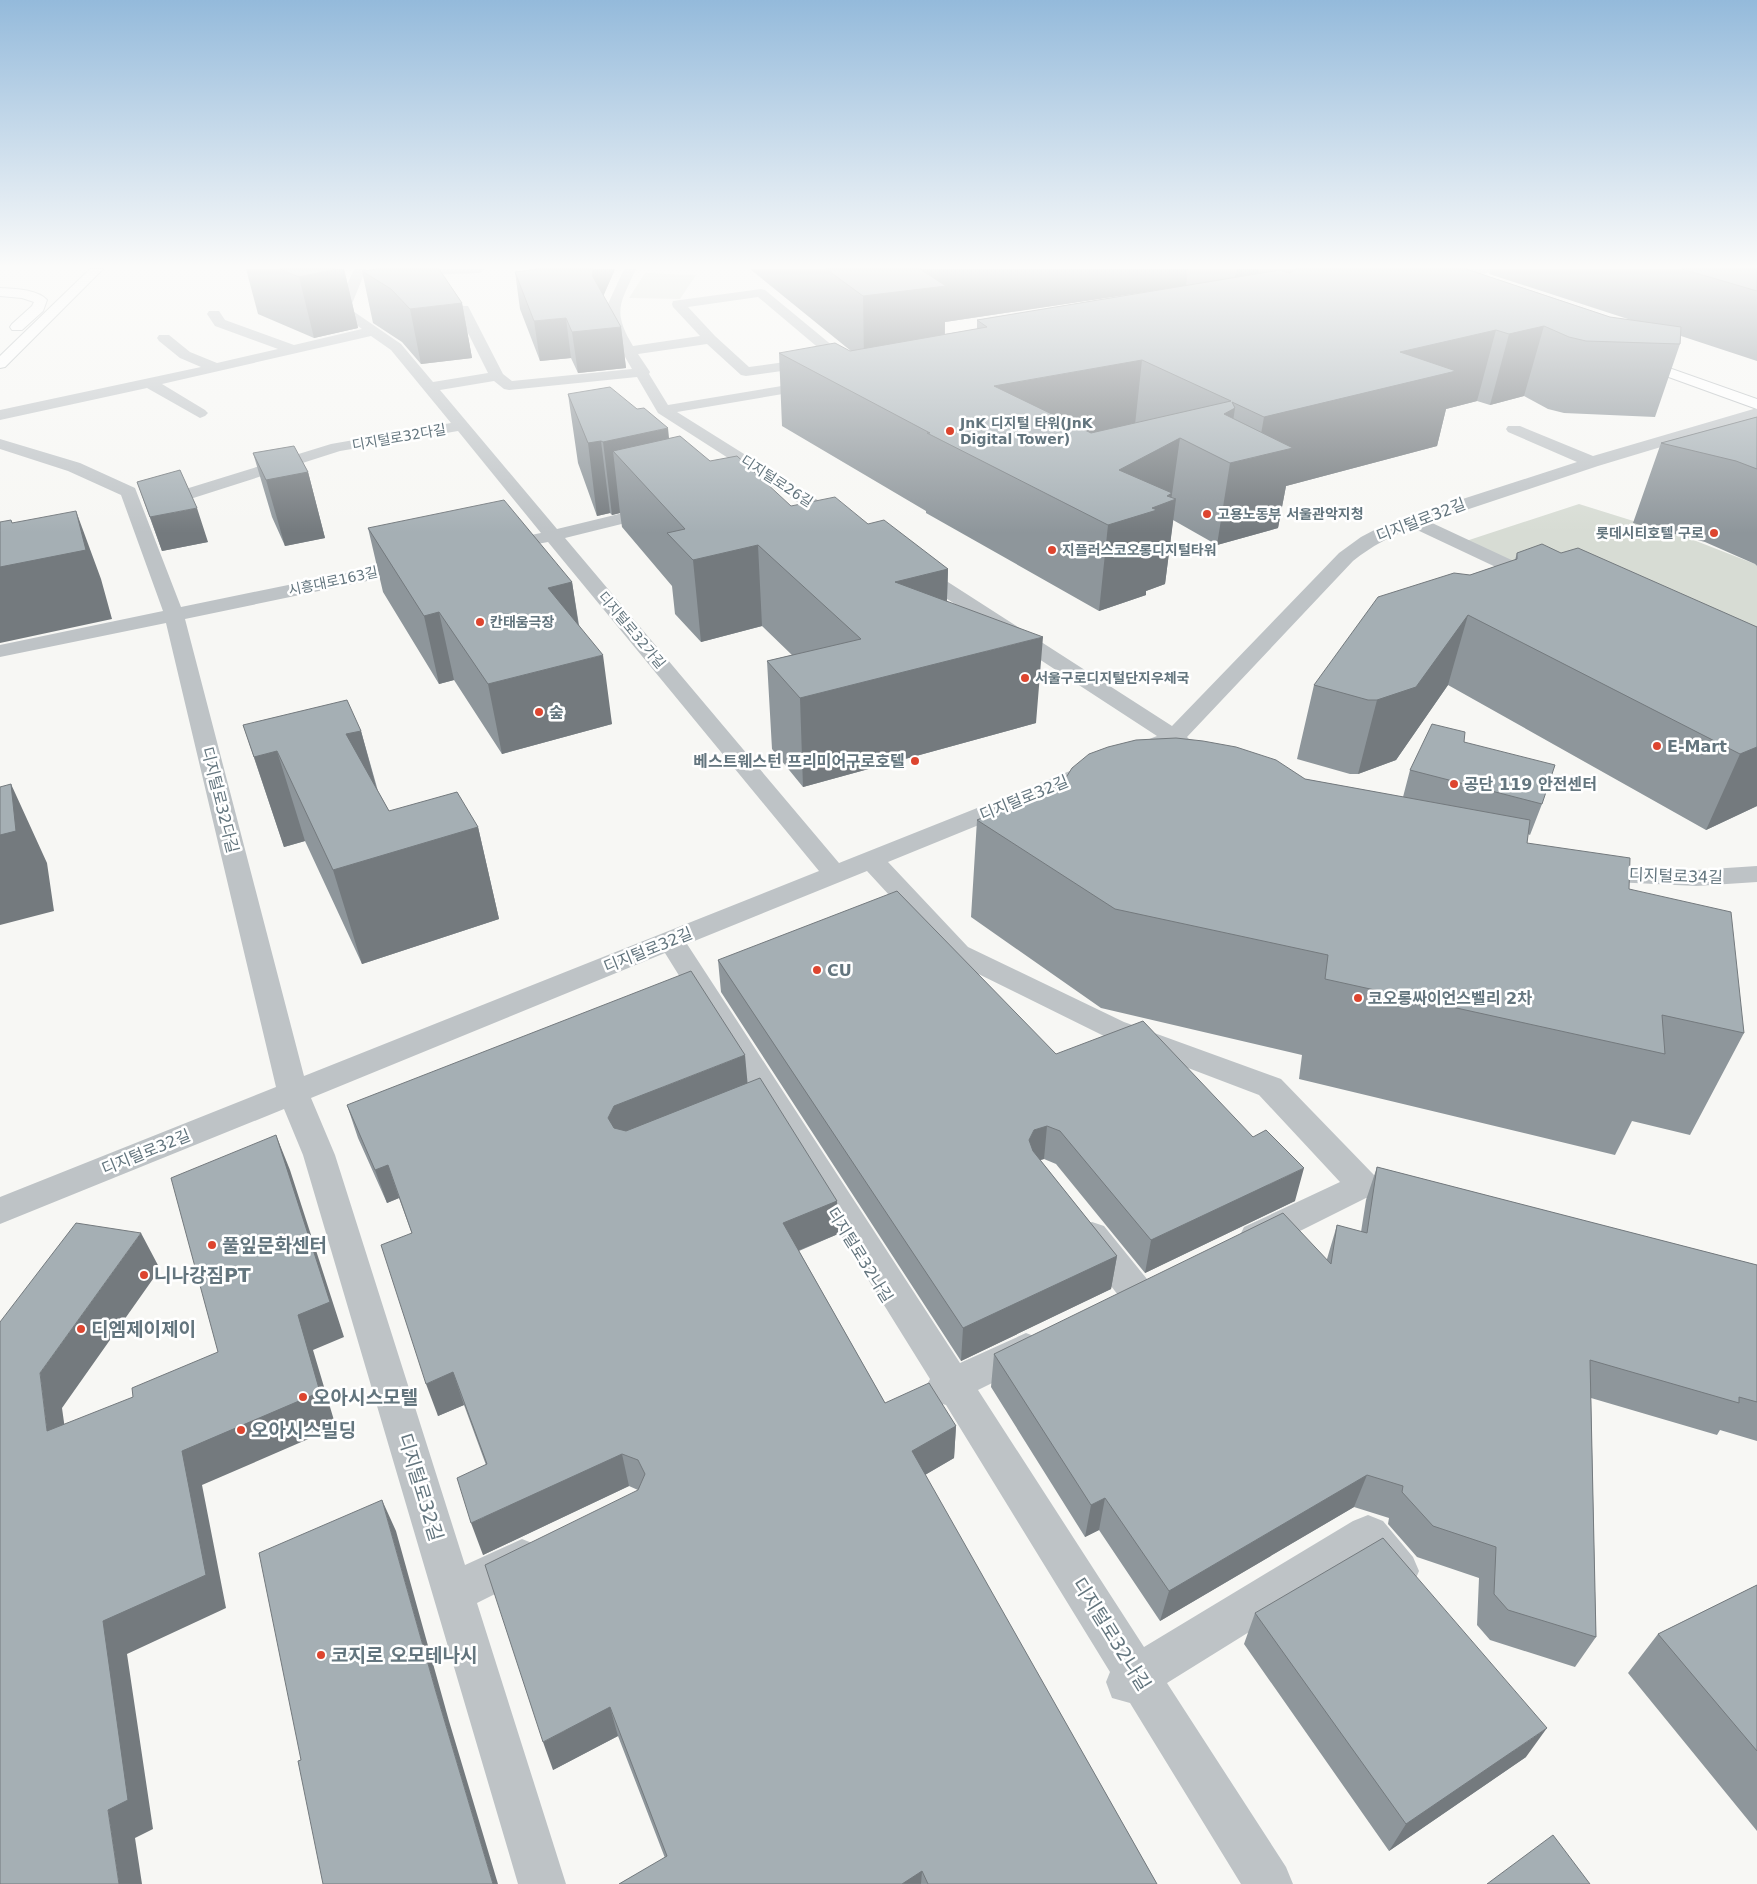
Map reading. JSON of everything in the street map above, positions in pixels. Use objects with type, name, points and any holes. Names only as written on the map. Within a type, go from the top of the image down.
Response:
[{"type":"main road","points":[[1629,357],[1757,404]]},
{"type":"street","points":[[190,357],[215,366]]},
{"type":"street","points":[[0,415],[149,383],[256,357]]},
{"type":"street","name":"디지털로32가길","points":[[404,357],[835,874]]},
{"type":"street","points":[[487,357],[497,376],[509,386],[642,372]]},
{"type":"street","name":"디지털로26길","points":[[633,357],[663,410],[854,531]]},
{"type":"street","points":[[729,357],[746,372],[840,359],[838,357]]},
{"type":"street","points":[[429,387],[497,376]]},
{"type":"street","points":[[663,410],[828,382]]},
{"type":"street","points":[[149,383],[200,413]]},
{"type":"street","name":"디지털로32길","points":[[0,1211],[1174,737],[1346,557],[1367,541],[1386,531],[1413,521],[1592,462],[1757,413]]},
{"type":"street","name":"디지털로32다길","points":[[136,510],[337,447],[462,426]]},
{"type":"street","points":[[1514,429],[1592,462]]},
{"type":"street","points":[[1661,441],[1684,450]]},
{"type":"street","name":"디지털로32다길","points":[[0,444],[74,467],[129,492],[174,614],[292,1093]]},
{"type":"street","points":[[515,544],[676,506]]},
{"type":"street","points":[[1413,521],[1559,589]]},
{"type":"street","name":"시흥대로163길","points":[[0,651],[437,560]]},
{"type":"street","points":[[905,564],[1174,737],[1201,763]]},
{"type":"street","points":[[871,860],[958,953],[1114,1030],[1270,1086],[1363,1185],[1440,1205]]},
{"type":"street","name":"디지털로34길","points":[[1576,870],[1664,879],[1697,880],[1757,874]]},
{"type":"street","name":"디지털로32나길","points":[[667,942],[753,1100],[949,1387]]},
{"type":"street","name":"디지털로32나길","points":[[667,942],[1133,1679],[1269,1884]]},
{"type":"street","name":"디지털로32길","points":[[292,1093],[319,1155],[542,1884]]},
{"type":"street","points":[[1225,1252],[1363,1185]]},
{"type":"street","points":[[1072,1212],[1138,1295]]},
{"type":"street","points":[[949,1387],[1050,1337]]},
{"type":"street","points":[[1133,1679],[1368,1535],[1425,1602]]},
{"type":"street","points":[[453,1592],[550,1546]]},
{"type":"street","name":"디지털로32나길","points":[[1133,1679],[1254,1884]]},
{"type":"shaded area","points":[[1579,504],[1691,539],[1755,564],[1757,566],[1757,634],[1702,656],[1460,543]]},
{"type":"building","points":[[786,357],[1415,357],[1456,371],[1264,417],[1232,402],[1235,408],[1224,414],[1293,448],[1230,463],[1180,438],[1119,470],[1172,493],[1167,496],[1176,499],[1152,508],[1157,510],[1108,525],[927,433],[930,433]],"holes":[[[1142,360],[1231,401],[1091,433],[994,386]]]},
{"type":"building","points":[[610,387],[637,409],[644,408],[668,428],[603,442],[588,443],[568,394]]},
{"type":"building","points":[[1757,417],[1757,469],[1736,461],[1661,443]]},
{"type":"building","points":[[680,436],[710,461],[737,456],[791,506],[835,497],[868,524],[884,520],[948,569],[895,582],[1043,637],[800,698],[767,661],[861,639],[758,545],[693,560],[667,533],[685,529],[613,451]]},
{"type":"building","points":[[294,446],[308,472],[266,480],[253,453]]},
{"type":"building","points":[[180,470],[197,508],[150,517],[137,482]]},
{"type":"building","points":[[504,500],[572,582],[548,588],[603,655],[488,684],[439,612],[424,616],[368,528]]},
{"type":"building","points":[[76,511],[86,550],[0,567],[0,522],[11,520],[12,523]]},
{"type":"building","points":[[1542,544],[1561,553],[1578,548],[1757,627],[1757,747],[1740,754],[1468,615],[1416,687],[1377,700],[1368,700],[1314,685],[1378,597],[1454,573],[1470,575],[1517,559],[1517,553]]},
{"type":"building","points":[[347,700],[361,731],[346,734],[389,811],[457,792],[478,827],[333,870],[277,751],[254,757],[243,725]]},
{"type":"building","points":[[1432,724],[1465,732],[1464,742],[1555,765],[1542,804],[1410,770]]},
{"type":"building","points":[[1176,738],[1236,747],[1276,760],[1305,779],[1530,820],[1527,843],[1630,858],[1629,889],[1731,912],[1744,1033],[1662,1015],[1665,1054],[1325,979],[1328,955],[1115,909],[977,820],[1062,784],[1072,768],[1089,754],[1136,740]]},
{"type":"building","points":[[11,784],[16,831],[0,835],[0,787]]},
{"type":"building","points":[[897,891],[1056,1054],[1143,1021],[1253,1137],[1266,1130],[1304,1168],[1151,1240],[1060,1131],[1047,1126],[1034,1130],[1029,1140],[1033,1151],[1117,1256],[963,1328],[718,960]]},
{"type":"building","points":[[691,971],[745,1055],[614,1106],[608,1118],[614,1128],[626,1131],[760,1078],[837,1201],[783,1223],[885,1403],[929,1383],[956,1426],[912,1451],[1157,1884],[928,1884],[922,1871],[902,1884],[619,1884],[667,1856],[610,1707],[543,1742],[485,1565],[638,1490],[645,1474],[638,1460],[622,1454],[471,1523],[457,1478],[487,1464],[453,1372],[426,1384],[381,1245],[412,1233],[388,1165],[375,1170],[347,1105]]},
{"type":"building","points":[[276,1135],[330,1302],[298,1315],[320,1392],[182,1451],[206,1575],[103,1621],[128,1800],[108,1810],[119,1884],[0,1884],[0,1322],[76,1223],[141,1233],[40,1373],[47,1431],[133,1397],[132,1388],[218,1352],[171,1178]]},
{"type":"building","points":[[1377,1167],[1757,1265],[1757,1402],[1739,1397],[1739,1403],[1590,1360],[1596,1637],[1508,1610],[1494,1594],[1496,1547],[1433,1526],[1402,1492],[1403,1486],[1367,1475],[1169,1591],[1105,1498],[1091,1505],[994,1354],[1283,1213],[1331,1264],[1337,1225],[1367,1233]]},
{"type":"building","points":[[382,1500],[493,1884],[323,1884],[298,1761],[301,1760],[259,1553]]},
{"type":"building","points":[[1383,1538],[1547,1728],[1406,1824],[1255,1613]]},
{"type":"building","points":[[1757,1585],[1757,1751],[1658,1634]]},
{"type":"building","points":[[1553,1835],[1590,1884],[1487,1884]]},
{"type":"place","name":"JnK 디지털 타워(JnK Digital Tower)","points":[[950,431]]},
{"type":"place","name":"고용노동부 서울관악지청","points":[[1207,514]]},
{"type":"place","name":"롯데시티호텔 구로","points":[[1714,533]]},
{"type":"place","name":"지플러스코오롱디지털타워","points":[[1052,550]]},
{"type":"place","name":"칸태움극장","points":[[480,622]]},
{"type":"place","name":"서울구로디지털단지우체국","points":[[1025,678]]},
{"type":"place","name":"숲","points":[[539,712]]},
{"type":"place","name":"E-Mart","points":[[1657,746]]},
{"type":"place","name":"베스트웨스턴 프리미어구로호텔","points":[[915,761]]},
{"type":"place","name":"공단 119 안전센터","points":[[1454,784]]},
{"type":"place","name":"CU","points":[[817,970]]},
{"type":"place","name":"코오롱싸이언스벨리 2차","points":[[1358,998]]},
{"type":"place","name":"풀잎문화센터","points":[[212,1245]]},
{"type":"place","name":"니나강짐PT","points":[[144,1275]]},
{"type":"place","name":"디엠제이제이","points":[[81,1329]]},
{"type":"place","name":"오아시스모텔","points":[[303,1397]]},
{"type":"place","name":"오아시스빌딩","points":[[241,1430]]},
{"type":"place","name":"코지로 오모테나시","points":[[321,1655]]}]
